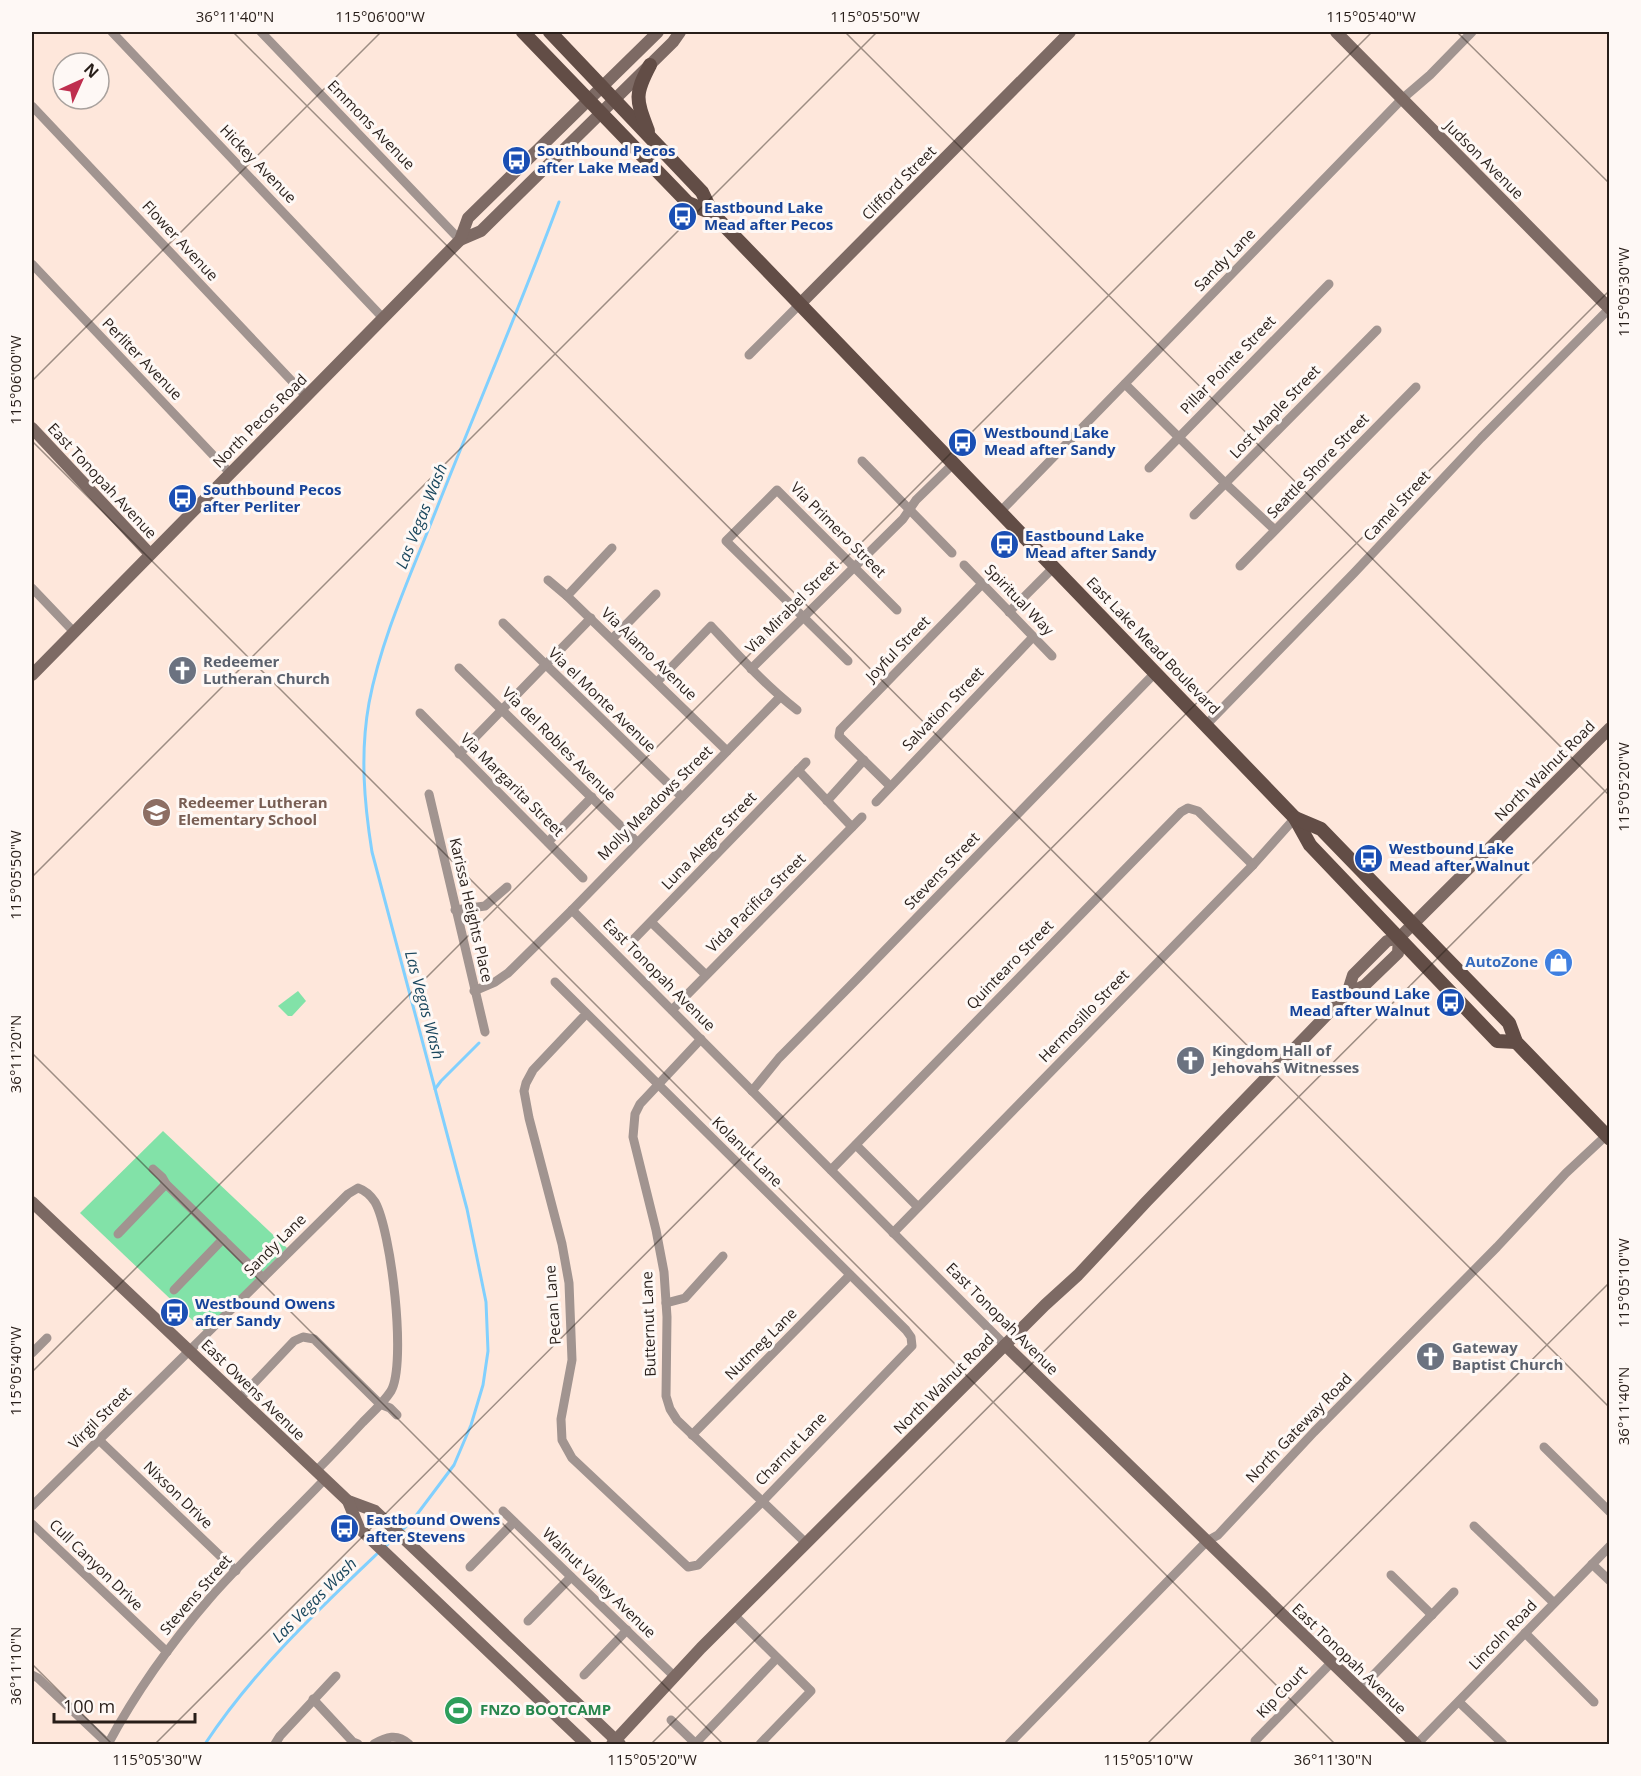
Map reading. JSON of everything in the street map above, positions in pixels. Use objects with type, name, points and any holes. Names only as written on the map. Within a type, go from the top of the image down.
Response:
[{"type":"main road","name":"East Lake Mead Boulevard","points":[[523,32],[688,203],[712,213]]},
{"type":"main road","name":"East Lake Mead Boulevard","points":[[550,32],[702,192],[712,213],[1295,818],[1310,845],[1497,1041],[1516,1042]]},
{"type":"main road","points":[[650,65],[639,86],[637,98],[651,138]]},
{"type":"main road","name":"East Lake Mead Boulevard","points":[[1295,818],[1321,829],[1509,1023],[1516,1042],[1608,1135]]},
{"type":"street","name":"Hickey Avenue","points":[[112,32],[383,318]]},
{"type":"street","name":"Emmons Avenue","points":[[261,32],[460,240]]},
{"type":"street","name":"North Pecos Road","points":[[460,240],[468,218],[658,32]]},
{"type":"street","name":"North Pecos Road","points":[[32,675],[460,240],[480,231],[650,65],[680,32]]},
{"type":"street","name":"Clifford Street","points":[[749,356],[1070,32]]},
{"type":"street","name":"Judson Avenue","points":[[1336,32],[1609,308]]},
{"type":"street","name":"Sandy Lane","points":[[1001,511],[1402,99],[1431,75],[1472,32]]},
{"type":"street","name":"Flower Avenue","points":[[32,106],[306,396]]},
{"type":"street","name":"Perliter Avenue","points":[[32,264],[230,473]]},
{"type":"street","name":"Pillar Pointe Street","points":[[1149,468],[1329,284]]},
{"type":"street","name":"Camel Street","points":[[1206,725],[1354,573],[1480,438],[1609,308]]},
{"type":"street","name":"Lost Maple Street","points":[[1194,515],[1377,330]]},
{"type":"street","points":[[1125,384],[1275,530]]},
{"type":"street","name":"Seattle Shore Street","points":[[1240,566],[1416,387]]},
{"type":"street","name":"East Tonopah Avenue","points":[[32,428],[150,554]]},
{"type":"street","points":[[862,461],[952,552]]},
{"type":"street","name":"Via Mirabel Street","points":[[751,669],[903,519],[909,508],[954,463]]},
{"type":"street","name":"Via Primero Street","points":[[848,661],[726,541],[777,490],[897,610]]},
{"type":"street","points":[[567,596],[612,548]]},
{"type":"street","name":"Spiritual Way","points":[[964,564],[1052,656]]},
{"type":"street","points":[[1009,612],[1054,567]]},
{"type":"street","name":"Via Alamo Avenue","points":[[548,580],[591,618],[728,751]]},
{"type":"street","name":"Joyful Street","points":[[864,760],[839,736],[840,730],[982,584]]},
{"type":"street","points":[[32,588],[74,632]]},
{"type":"street","points":[[612,639],[656,594]]},
{"type":"street","points":[[459,754],[591,618]]},
{"type":"street","name":"Via el Monte Avenue","points":[[503,623],[682,797]]},
{"type":"street","points":[[657,682],[711,626],[751,669],[797,710]]},
{"type":"street","name":"Salvation Street","points":[[876,802],[1033,637]]},
{"type":"street","name":"Via del Robles Avenue","points":[[459,668],[637,842]]},
{"type":"street","name":"Stevens Street","points":[[752,1091],[778,1058],[1155,673]]},
{"type":"street","name":"Molly Meadows Street","points":[[474,991],[495,982],[508,973],[780,697]]},
{"type":"street","name":"Via Margarita Street","points":[[420,713],[583,879]]},
{"type":"street","name":"North Walnut Road","points":[[616,1743],[734,1615],[1005,1344],[1078,1275],[1347,994],[1365,985],[1398,953],[1399,938],[1413,923],[1610,728]]},
{"type":"street","points":[[827,801],[864,760],[890,786]]},
{"type":"street","name":"Luna Alegre Street","points":[[634,939],[806,762]]},
{"type":"street","points":[[798,770],[852,827]]},
{"type":"street","name":"Karissa Heights Place","points":[[429,795],[485,1032]]},
{"type":"street","points":[[548,842],[592,797]]},
{"type":"street","name":"Quintearo Street","points":[[831,1170],[1181,812],[1188,808],[1198,811],[1253,865]]},
{"type":"street","name":"Vida Pacifica Street","points":[[672,1010],[862,817]]},
{"type":"street","name":"Hermosillo Street","points":[[893,1233],[1253,865],[1295,818]]},
{"type":"street","points":[[455,910],[485,906],[507,887]]},
{"type":"street","name":"East Tonopah Avenue","points":[[572,910],[1005,1344],[1417,1744]]},
{"type":"street","points":[[651,922],[706,975]]},
{"type":"street","name":"Kolanut Lane","points":[[555,982],[906,1330],[911,1337],[912,1346]]},
{"type":"street","name":"Pecan Lane","points":[[586,1014],[533,1070],[524,1091],[570,1283],[572,1360],[561,1419],[562,1440],[572,1458],[688,1567]]},
{"type":"street","name":"Butternut Lane","points":[[702,1040],[658,1084],[640,1104],[635,1114],[633,1137],[664,1272],[666,1396],[677,1420],[806,1543]]},
{"type":"street","name":"North Gateway Road","points":[[1010,1744],[1208,1541],[1218,1535],[1314,1432],[1497,1247],[1566,1173],[1608,1135]]},
{"type":"street","points":[[856,1145],[918,1207]]},
{"type":"street","points":[[153,1169],[263,1278]]},
{"type":"street","points":[[118,1234],[166,1184]]},
{"type":"street","name":"Sandy Lane","points":[[189,1351],[348,1194],[358,1188]]},
{"type":"street","name":"Stevens Street","points":[[108,1744],[166,1652],[391,1391],[397,1376],[399,1357],[393,1274],[380,1215],[374,1202],[358,1188]]},
{"type":"street","name":"East Owens Avenue","points":[[32,1202],[348,1501],[375,1511],[429,1561],[616,1743]]},
{"type":"street","points":[[174,1290],[223,1239]]},
{"type":"street","points":[[666,1303],[685,1298],[723,1256]]},
{"type":"street","name":"Nutmeg Lane","points":[[692,1435],[850,1275]]},
{"type":"street","points":[[240,1398],[294,1341],[303,1337],[314,1339],[380,1404],[390,1408],[397,1415]]},
{"type":"street","points":[[32,1353],[46,1338]]},
{"type":"street","name":"Charnut Lane","points":[[688,1567],[698,1565],[762,1502],[912,1346]]},
{"type":"street","name":"Virgil Street","points":[[32,1506],[189,1351]]},
{"type":"street","name":"Nixson Drive","points":[[99,1440],[236,1571]]},
{"type":"street","points":[[1544,1447],[1610,1512]]},
{"type":"street","name":"East Owens Avenue","points":[[348,1501],[359,1528],[586,1744]]},
{"type":"street","name":"Walnut Valley Avenue","points":[[503,1511],[675,1677]]},
{"type":"street","points":[[470,1567],[514,1522]]},
{"type":"street","name":"Cull Canyon Drive","points":[[32,1524],[166,1652]]},
{"type":"street","points":[[1474,1526],[1554,1603]]},
{"type":"street","name":"Lincoln Road","points":[[1417,1744],[1610,1546]]},
{"type":"street","points":[[1592,1564],[1610,1581]]},
{"type":"street","points":[[1391,1575],[1432,1615]]},
{"type":"street","points":[[528,1621],[571,1577]]},
{"type":"street","points":[[1359,1690],[1454,1592]]},
{"type":"street","points":[[734,1615],[811,1691],[760,1744]]},
{"type":"street","points":[[584,1675],[627,1630]]},
{"type":"street","points":[[1525,1633],[1594,1702]]},
{"type":"street","points":[[671,1720],[696,1744],[777,1658]]},
{"type":"street","name":"Kip Court","points":[[1255,1741],[1331,1663]]},
{"type":"street","points":[[32,1675],[38,1678],[108,1744]]},
{"type":"street","points":[[275,1744],[336,1676]]},
{"type":"street","points":[[313,1699],[353,1742],[358,1744]]},
{"type":"street","points":[[1459,1702],[1503,1744]]},
{"type":"street","points":[[374,1744],[387,1737],[397,1737],[409,1744]]},
{"type":"green space","points":[[298,991],[306,1001],[292,1016],[288,1016],[278,1006]]},
{"type":"green space","points":[[163,1131],[287,1248],[204,1331],[80,1213]]},
{"type":"waterway","name":"Las Vegas Wash","points":[[400,1532],[412,1521],[454,1465],[471,1425],[483,1385],[488,1351],[486,1302],[467,1209],[372,852],[364,778],[366,722],[374,680],[396,611],[559,202]]},
{"type":"waterway","points":[[435,1089],[479,1043]]},
{"type":"waterway","name":"Las Vegas Wash","points":[[385,1547],[395,1537]]},
{"type":"waterway","name":"Las Vegas Wash","points":[[205,1744],[244,1691],[265,1667],[310,1619],[380,1551]]},
{"type":"place","name":"Southbound Pecos after Lake Mead","points":[[516,160]]},
{"type":"place","name":"Eastbound Lake Mead after Pecos","points":[[683,217]]},
{"type":"place","name":"Westbound Lake Mead after Sandy","points":[[963,442]]},
{"type":"place","name":"Southbound Pecos after Perliter","points":[[182,499]]},
{"type":"place","name":"Eastbound Lake Mead after Sandy","points":[[1004,545]]},
{"type":"place","name":"Redeemer Lutheran Church","points":[[182,671]]},
{"type":"place","name":"Redeemer Lutheran Elementary School","points":[[157,812]]},
{"type":"place","name":"Westbound Lake Mead after Walnut","points":[[1368,858]]},
{"type":"place","name":"AutoZone","points":[[1559,962]]},
{"type":"place","name":"Eastbound Lake Mead after Walnut","points":[[1451,1003]]},
{"type":"place","name":"Kingdom Hall of Jehovahs Witnesses","points":[[1191,1060]]},
{"type":"place","name":"Westbound Owens after Sandy","points":[[174,1313]]},
{"type":"place","name":"Gateway Baptist Church","points":[[1431,1357]]},
{"type":"place","name":"Eastbound Owens after Stevens","points":[[345,1529]]},
{"type":"place","name":"FNZO BOOTCAMP","points":[[459,1710]]}]
